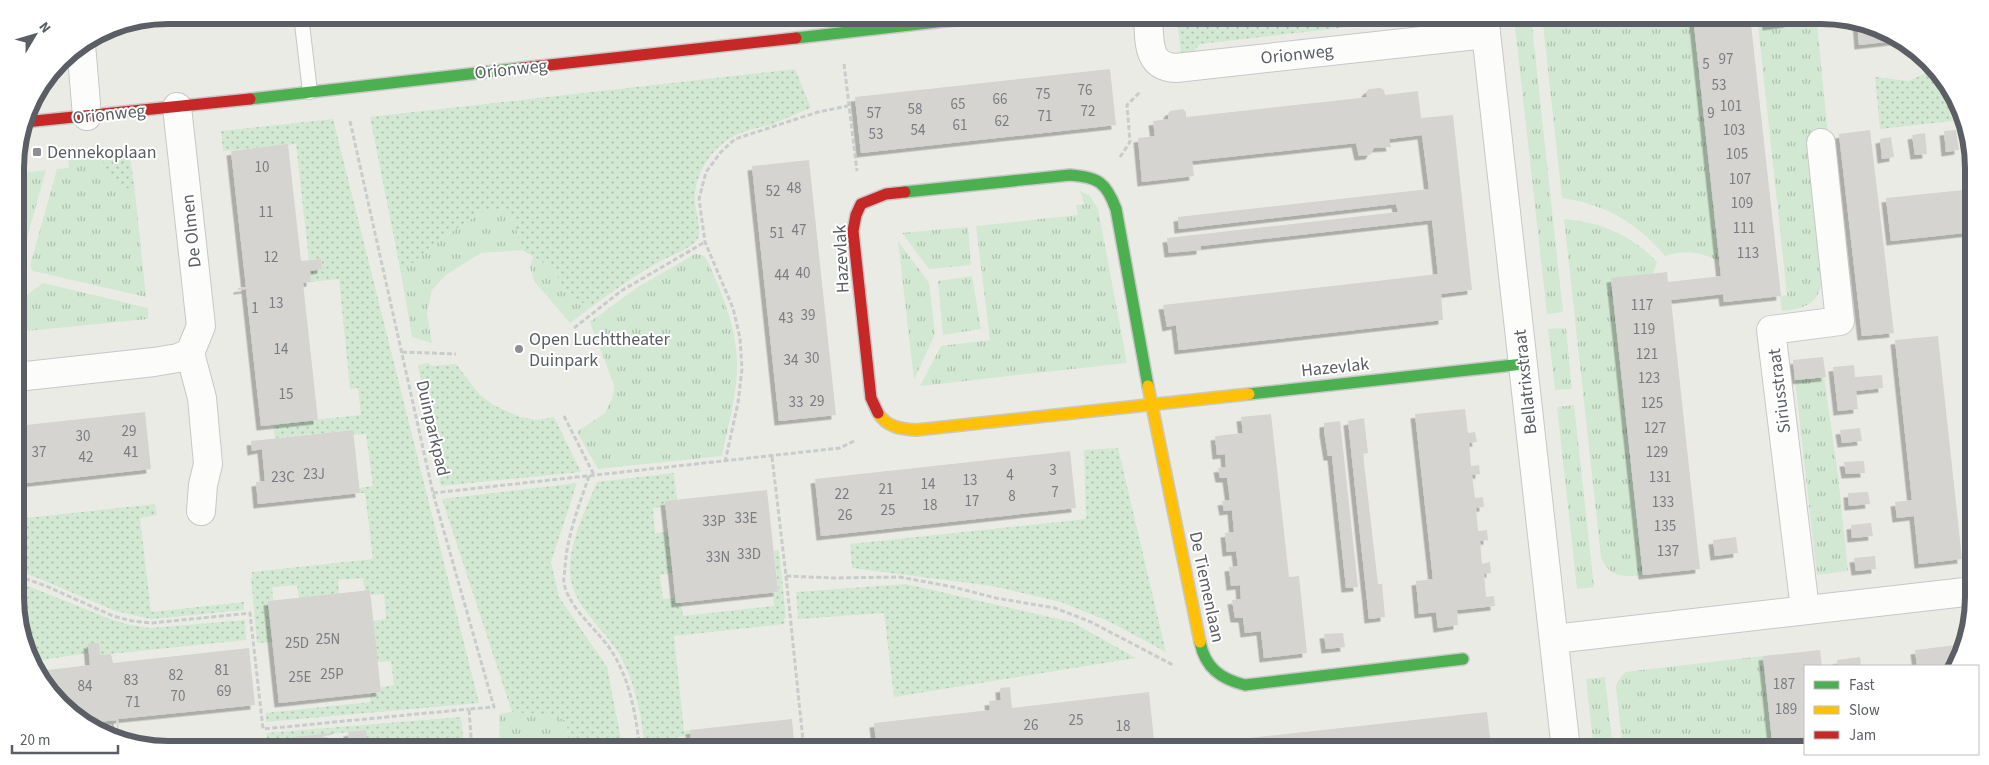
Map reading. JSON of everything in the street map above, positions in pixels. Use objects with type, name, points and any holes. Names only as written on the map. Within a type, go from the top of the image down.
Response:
[{"type":"street","name":"Orionweg","points":[[32,121],[177,107],[919,24]]},
{"type":"street","points":[[1149,24],[1151,52],[1157,61],[1165,67]]},
{"type":"street","name":"Orionweg","points":[[1165,67],[1176,68],[1485,24]]},
{"type":"street","name":"Bellatrixstraat","points":[[1485,24],[1565,741]]},
{"type":"street","points":[[82,52],[87,116]]},
{"type":"street","name":"De Olmen","points":[[177,107],[201,326],[190,353]]},
{"type":"street","name":"Siriusstraat","points":[[1805,609],[1772,330],[1840,321],[1821,143]]},
{"type":"street","name":"Hazevlak","points":[[1102,182],[1090,176],[1070,175],[886,194],[861,204],[856,215],[853,232],[871,398],[877,414],[886,424],[916,430],[1522,364]]},
{"type":"street","points":[[1102,182],[1110,192],[1116,209],[1152,404]]},
{"type":"street","points":[[24,376],[154,362],[178,358],[190,353],[202,398],[208,464],[203,485],[201,511]]},
{"type":"street","name":"De Tiemenlaan","points":[[1152,404],[1201,647],[1207,663],[1217,675]]},
{"type":"street","points":[[1554,639],[1965,592]]},
{"type":"street","points":[[1217,675],[1230,682],[1245,685],[1464,659]]},
{"type":"lane","points":[[302,24],[310,92]]},
{"type":"path","points":[[840,33],[861,204]]},
{"type":"path","points":[[1102,182],[1130,142],[1127,105],[1165,67]]},
{"type":"path","name":"Duinparkpad","points":[[347,87],[349,118],[433,493],[494,707],[469,709]]},
{"type":"path","points":[[725,462],[738,403],[742,369],[740,338],[733,308],[705,242],[699,199],[706,172],[721,152],[735,139],[818,112],[848,106]]},
{"type":"path","points":[[574,328],[621,291],[705,242]]},
{"type":"path","points":[[402,352],[456,354]]},
{"type":"path","points":[[564,416],[594,475]]},
{"type":"path","points":[[433,493],[840,448],[886,424]]},
{"type":"path","points":[[772,457],[803,741]]},
{"type":"path","points":[[590,476],[571,529],[564,583],[572,601],[613,653],[621,668],[630,691],[639,741]]},
{"type":"path","points":[[786,576],[833,578],[900,576],[996,598],[1055,608],[1091,622],[1180,669],[1217,675]]},
{"type":"path","points":[[24,578],[113,616],[151,624],[250,613],[264,729],[469,709],[471,741]]},
{"type":"green space","points":[[1205,24],[1375,24],[1200,44],[1191,54],[1181,55],[1178,27]]},
{"type":"green space","points":[[1515,24],[1532,24],[1563,312],[1547,314]]},
{"type":"green space","points":[[1543,24],[1694,24],[1720,262],[1707,256],[1686,252],[1665,256],[1643,234],[1620,217],[1593,205],[1562,198]]},
{"type":"green space","points":[[1817,24],[1828,135],[1808,138],[1822,275],[1819,292],[1816,298],[1805,306],[1782,311],[1780,296],[1787,295],[1758,25]]},
{"type":"green space","points":[[795,69],[811,108],[769,125],[740,133],[719,147],[705,163],[697,183],[695,203],[699,223],[699,237],[697,240],[683,250],[640,273],[590,308],[566,291],[552,268],[522,250],[510,209],[485,210],[441,239],[401,273],[370,117]]},
{"type":"green space","points":[[1928,72],[1946,96],[1957,120],[1880,129],[1875,77],[1909,81]]},
{"type":"green space","points":[[333,119],[479,703],[266,722],[266,713],[370,702],[370,693],[381,692],[381,687],[394,685],[391,661],[377,662],[373,621],[386,619],[384,594],[371,595],[370,591],[365,591],[363,578],[338,580],[339,594],[299,598],[297,585],[272,587],[273,600],[268,601],[273,642],[257,643],[252,572],[373,559],[365,493],[360,493],[359,488],[373,486],[366,434],[353,435],[353,430],[275,438],[273,424],[361,415],[358,388],[350,389],[339,279],[311,282],[310,271],[322,269],[321,259],[309,260],[296,144],[223,151],[221,131]]},
{"type":"green space","points":[[129,149],[135,192],[121,185],[112,177],[105,167],[100,153]]},
{"type":"green space","points":[[100,153],[105,166],[113,176],[135,192],[146,297],[33,271],[30,266],[57,169],[69,168],[68,157]]},
{"type":"green space","points":[[46,170],[24,249],[24,173]]},
{"type":"green space","points":[[1080,191],[1090,196],[1098,209],[1127,363],[920,386],[941,346],[990,340],[976,226],[1078,215],[1076,205],[1084,204]]},
{"type":"green space","points":[[511,209],[522,250],[481,253],[446,275],[432,290],[427,313],[432,343],[412,337],[401,273],[441,239],[485,210]]},
{"type":"green space","points":[[1564,219],[1590,223],[1626,237],[1657,262],[1653,274],[1611,279],[1643,575],[1618,575],[1608,569],[1601,557]]},
{"type":"green space","points":[[968,227],[971,265],[929,269],[902,233]]},
{"type":"green space","points":[[898,241],[929,283],[935,334],[914,380]]},
{"type":"green space","points":[[695,254],[700,254],[708,262],[727,310],[736,348],[736,385],[722,456],[598,469],[577,432],[605,413],[613,396],[614,385],[590,322],[638,287]]},
{"type":"green space","points":[[533,257],[552,268],[566,291],[590,308],[570,323],[534,281],[530,267]]},
{"type":"green space","points":[[972,276],[981,329],[943,335],[938,281]]},
{"type":"green space","points":[[43,283],[148,308],[148,319],[24,331],[24,297]]},
{"type":"green space","points":[[1566,328],[1572,389],[1555,390],[1548,329]]},
{"type":"green space","points":[[428,363],[432,366],[456,364],[479,394],[493,405],[520,417],[537,420],[554,417],[581,472],[441,486],[418,365]]},
{"type":"green space","points":[[1824,377],[1838,475],[1848,571],[1817,575],[1795,380]]},
{"type":"green space","points":[[1574,405],[1594,587],[1577,589],[1557,407]]},
{"type":"green space","points":[[1118,448],[1166,652],[1110,622],[1061,602],[992,586],[852,568],[850,544],[1086,519],[1084,450]]},
{"type":"green space","points":[[674,473],[677,500],[666,501],[666,506],[653,508],[655,533],[669,532],[673,573],[660,575],[663,599],[676,598],[676,603],[681,603],[683,616],[774,606],[773,593],[778,592],[774,551],[779,550],[785,624],[674,636],[684,731],[690,730],[691,735],[677,737],[678,741],[644,741],[640,713],[625,665],[612,644],[583,607],[572,586],[570,563],[572,551],[579,527],[597,482]]},
{"type":"green space","points":[[577,483],[551,562],[559,597],[607,667],[621,741],[567,741],[567,721],[551,715],[512,712],[442,499]]},
{"type":"green space","points":[[155,504],[157,515],[140,518],[151,612],[244,602],[244,610],[151,619],[113,610],[24,573],[24,518]]},
{"type":"green space","points":[[24,584],[110,619],[130,625],[150,628],[245,620],[246,640],[100,655],[89,653],[39,660],[31,644],[25,616]]},
{"type":"green space","points":[[906,584],[1072,622],[1136,658],[894,697],[884,613],[798,619],[796,592]]},
{"type":"green space","points":[[1763,656],[1772,741],[1622,741],[1616,687],[1625,672]]},
{"type":"green space","points":[[1605,677],[1612,741],[1593,741],[1586,679]]},
{"type":"green space","points":[[512,712],[551,715],[567,721],[568,739],[567,741],[500,741],[499,714]]},
{"type":"green space","points":[[461,717],[463,741],[367,741],[365,730],[268,741],[266,733]]},
{"type":"building","points":[[1694,24],[1751,24],[1781,296],[1724,302],[1723,294],[1671,300],[1700,569],[1643,575],[1611,278],[1667,272],[1668,282],[1721,276]]},
{"type":"building","points":[[1858,29],[1868,31],[1890,41],[1859,45]]},
{"type":"building","points":[[1110,69],[1116,125],[861,153],[855,97]]},
{"type":"building","points":[[1380,88],[1384,90],[1385,95],[1418,91],[1421,118],[1453,115],[1472,290],[1441,294],[1443,320],[1179,350],[1176,325],[1167,327],[1163,305],[1438,274],[1432,220],[1201,246],[1201,250],[1169,253],[1167,238],[1398,212],[1396,204],[1179,229],[1178,217],[1429,189],[1422,135],[1389,139],[1391,147],[1374,148],[1370,155],[1359,156],[1356,143],[1192,161],[1194,176],[1142,182],[1138,138],[1155,136],[1153,121],[1168,119],[1170,111],[1183,109],[1186,112],[1186,117],[1351,99],[1367,97],[1366,92],[1369,89]]},
{"type":"building","points":[[1870,130],[1894,333],[1862,336],[1839,134]]},
{"type":"building","points":[[1956,130],[1959,150],[1946,152],[1944,131]]},
{"type":"building","points":[[1925,133],[1927,154],[1915,155],[1912,135]]},
{"type":"building","points":[[1891,137],[1894,157],[1882,159],[1880,139]]},
{"type":"building","points":[[288,144],[301,261],[321,259],[322,269],[310,271],[311,282],[303,283],[318,420],[261,426],[246,289],[238,290],[238,288],[246,287],[231,151]]},
{"type":"building","points":[[809,160],[836,415],[779,421],[752,166]]},
{"type":"building","points":[[1965,190],[1965,233],[1891,241],[1886,198]]},
{"type":"building","points":[[1938,336],[1962,559],[1919,564],[1914,516],[1897,518],[1895,502],[1912,500],[1895,340]]},
{"type":"building","points":[[1823,357],[1826,377],[1795,380],[1793,360]]},
{"type":"building","points":[[1854,365],[1855,377],[1882,375],[1883,388],[1856,391],[1858,409],[1838,411],[1833,367]]},
{"type":"building","points":[[1465,409],[1468,433],[1475,432],[1477,442],[1469,443],[1471,466],[1479,465],[1480,474],[1472,475],[1475,498],[1483,497],[1484,507],[1476,508],[1478,531],[1487,530],[1488,540],[1480,541],[1482,564],[1490,562],[1491,573],[1484,574],[1486,597],[1494,596],[1495,606],[1457,610],[1458,625],[1438,628],[1436,612],[1419,614],[1416,581],[1433,579],[1415,414]]},
{"type":"building","points":[[145,412],[151,469],[24,483],[24,425]]},
{"type":"building","points":[[1271,414],[1289,577],[1299,576],[1307,653],[1264,658],[1261,631],[1245,633],[1243,618],[1235,618],[1232,600],[1241,599],[1240,585],[1231,586],[1229,567],[1238,566],[1236,551],[1227,552],[1225,533],[1234,532],[1232,510],[1224,511],[1222,501],[1230,500],[1227,478],[1220,478],[1218,468],[1226,467],[1225,454],[1217,455],[1215,436],[1243,433],[1241,417]]},
{"type":"building","points":[[1364,418],[1368,453],[1363,454],[1378,584],[1382,584],[1385,617],[1369,619],[1348,421]]},
{"type":"building","points":[[1340,421],[1358,587],[1346,588],[1332,456],[1328,456],[1324,431],[1324,423]]},
{"type":"building","points":[[1860,428],[1862,441],[1842,443],[1840,430]]},
{"type":"building","points":[[353,430],[360,493],[258,504],[256,482],[265,481],[262,449],[252,451],[251,441]]},
{"type":"building","points":[[1070,451],[1076,508],[821,536],[815,479]]},
{"type":"building","points":[[1864,461],[1865,473],[1846,474],[1844,462]]},
{"type":"building","points":[[767,490],[778,592],[676,603],[665,501]]},
{"type":"building","points":[[1868,492],[1870,504],[1849,506],[1848,493]]},
{"type":"building","points":[[1871,523],[1873,536],[1852,538],[1851,525]]},
{"type":"building","points":[[1736,537],[1738,553],[1715,556],[1713,540]]},
{"type":"building","points":[[1875,556],[1876,569],[1856,571],[1854,558]]},
{"type":"building","points":[[370,590],[381,692],[279,703],[268,601]]},
{"type":"building","points":[[1343,633],[1345,647],[1326,649],[1324,634]]},
{"type":"building","points":[[99,643],[100,655],[111,654],[113,663],[249,648],[255,705],[118,719],[119,729],[117,730],[116,720],[97,722],[73,706],[59,692],[44,670],[90,665],[88,644]]},
{"type":"building","points":[[1958,645],[1948,665],[1917,665],[1915,650]]},
{"type":"building","points":[[1820,650],[1822,665],[1804,665],[1804,741],[1772,741],[1763,656]]},
{"type":"building","points":[[1860,657],[1861,665],[1838,665],[1837,660]]},
{"type":"building","points":[[1010,687],[1012,708],[1149,692],[1154,741],[876,741],[874,723],[990,710],[989,701],[1001,700],[1000,688]]},
{"type":"building","points":[[1487,712],[1491,741],[1222,741]]},
{"type":"building","points":[[792,719],[794,741],[691,741],[690,730]]},
{"type":"building","points":[[366,730],[367,741],[349,741],[348,732]]},
{"type":"building","points":[[332,733],[332,735],[324,736],[325,741],[259,741]]},
{"type":"traffic: fast","points":[[796,38],[919,24]]},
{"type":"traffic: fast","points":[[250,99],[522,68]]},
{"type":"traffic: fast","points":[[905,192],[1070,175],[1088,177],[1100,183],[1109,193],[1116,209],[1148,386]]},
{"type":"traffic: fast","points":[[1249,394],[1523,364]]},
{"type":"traffic: fast","points":[[1200,642],[1206,659],[1215,671],[1222,676],[1245,685],[1463,659]]},
{"type":"traffic: slow","points":[[1148,386],[1200,642]]},
{"type":"traffic: slow","points":[[878,413],[885,421],[894,426],[916,430],[1249,394]]},
{"type":"traffic: jam","points":[[522,68],[796,38]]},
{"type":"traffic: jam","points":[[32,121],[250,99]]},
{"type":"traffic: jam","points":[[878,413],[871,398],[853,231],[856,215],[861,204],[886,194],[905,192]]},
{"type":"place","name":"Dennekoplaan","points":[[37,152]]},
{"type":"place","name":"Open Luchttheater Duinpark","points":[[519,349]]}]
